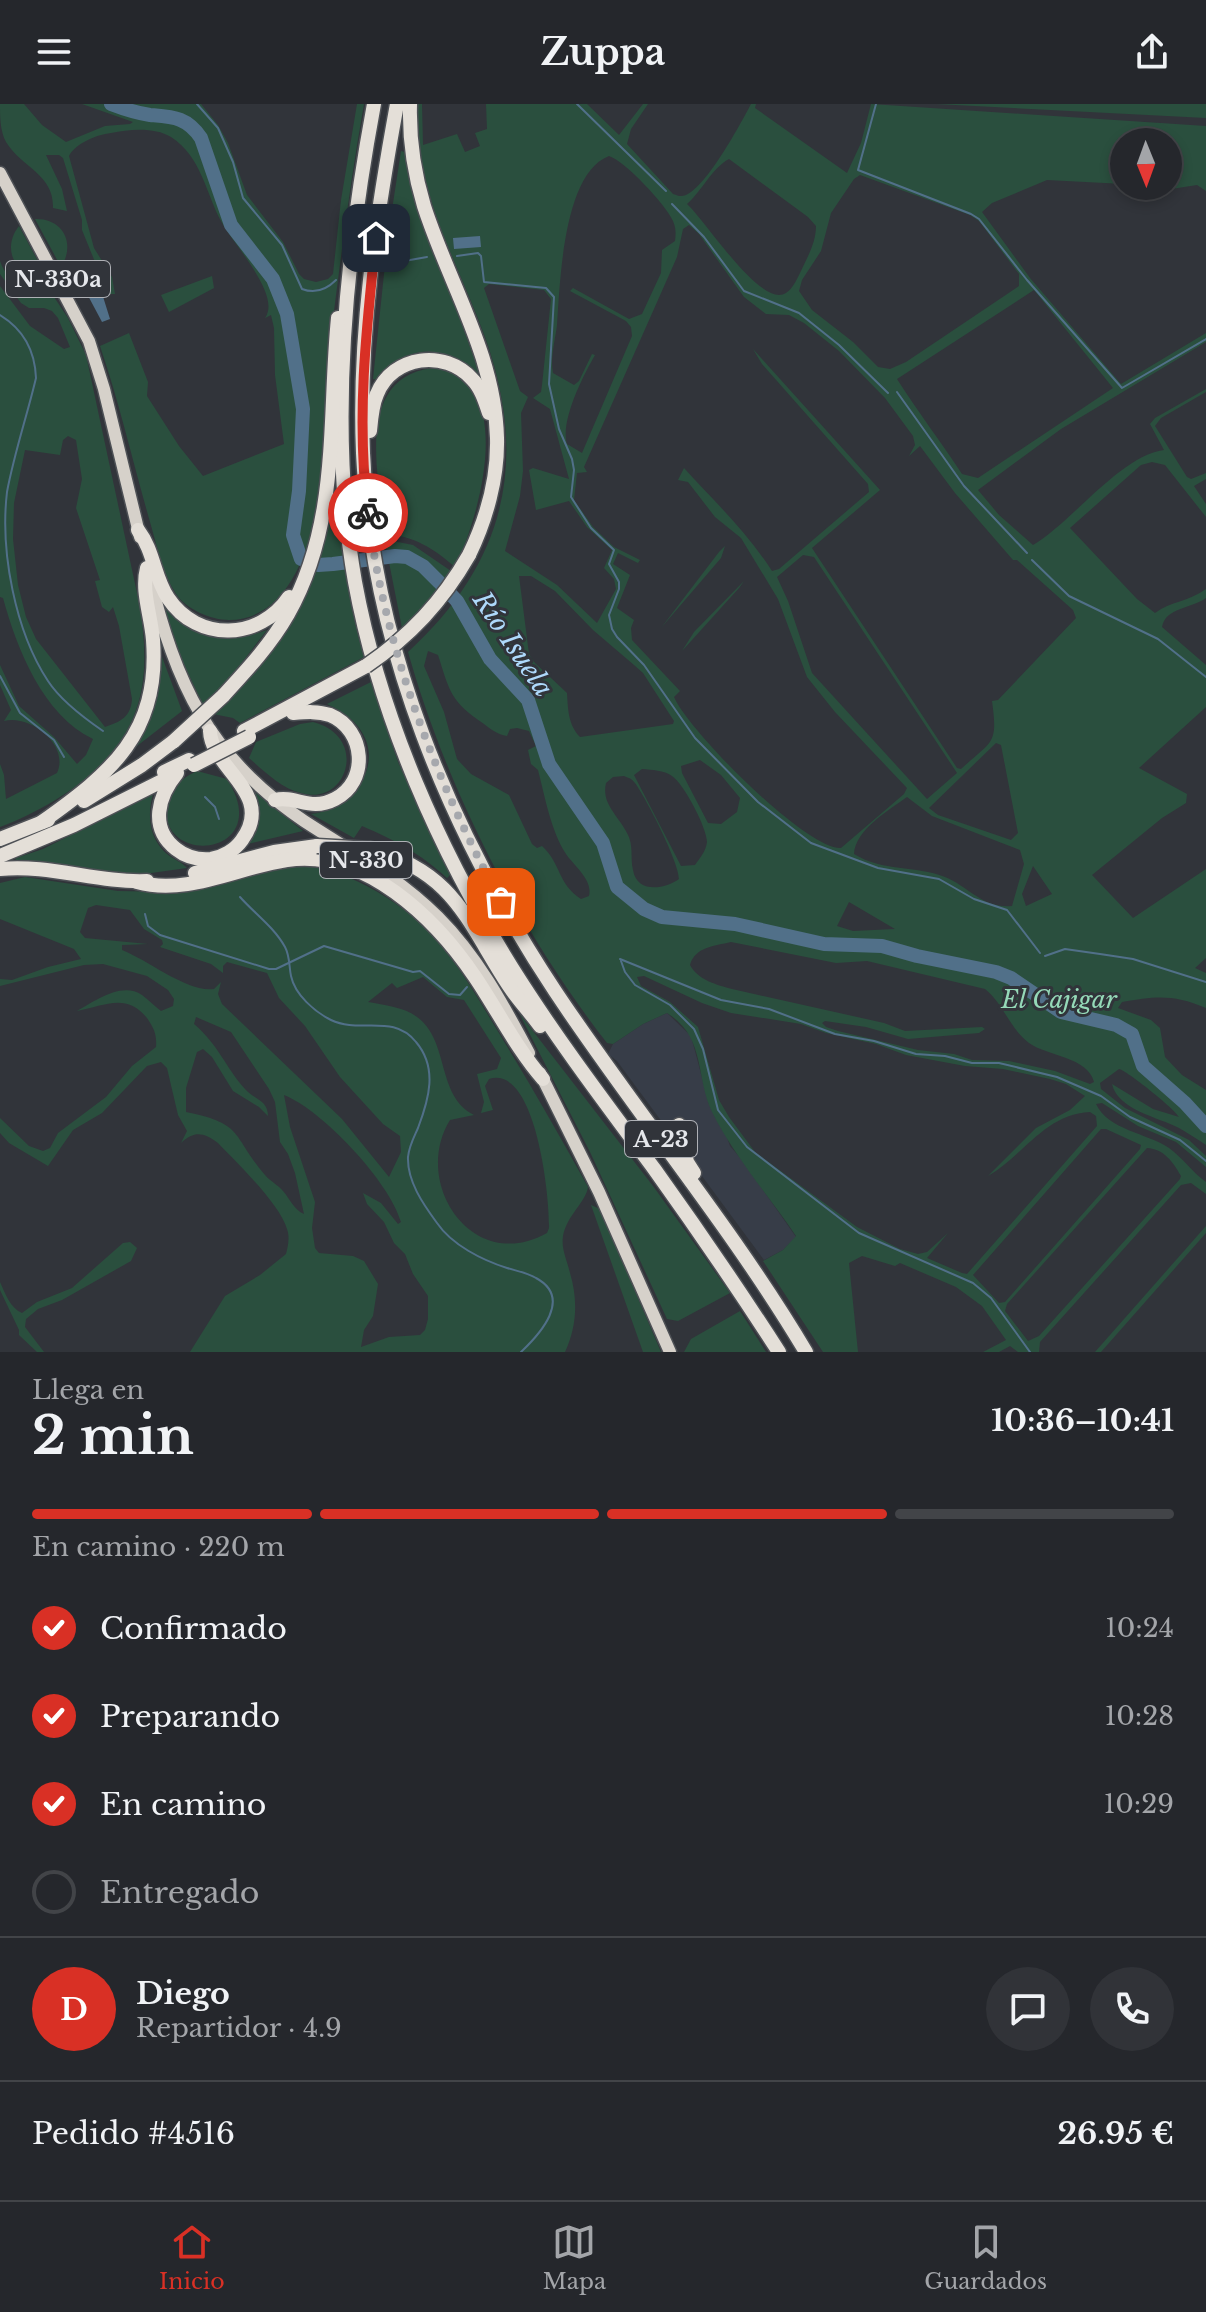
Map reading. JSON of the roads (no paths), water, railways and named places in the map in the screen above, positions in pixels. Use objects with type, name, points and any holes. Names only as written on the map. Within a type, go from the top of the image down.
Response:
[{"type":"highway","name":"A-23","points":[[374,104],[349,281],[343,459],[347,526],[356,584],[372,652],[395,724],[446,846],[499,947],[573,1058],[702,1236],[779,1352]]},
{"type":"highway","name":"A-23","points":[[397,104],[376,238],[364,350],[362,413],[367,506],[378,581],[410,698],[460,821],[518,933],[580,1028],[740,1251],[806,1352]]},
{"type":"highway","points":[[247,734],[366,666],[426,618],[449,589],[469,555],[484,518],[492,485],[497,438],[490,381],[468,314],[434,235],[420,192],[412,151],[410,104]]},
{"type":"highway","name":"N-330a","points":[[0,173],[89,341],[104,389],[138,530]]},
{"type":"highway","points":[[0,839],[42,822],[108,787],[174,741],[223,696],[271,640],[301,589],[316,547],[325,504],[340,293],[349,219],[357,210]]},
{"type":"highway","points":[[367,506],[373,498],[370,436],[377,394],[393,372],[421,360],[445,361],[459,367],[480,390],[491,427],[492,485]]},
{"type":"highway","points":[[138,530],[148,544],[169,600],[181,613],[201,626],[224,631],[255,627],[275,614],[292,593],[301,589]]},
{"type":"highway","name":"N-330","points":[[138,530],[175,665],[189,697],[210,731],[240,767],[275,800],[398,883],[450,929],[491,984],[599,1192],[670,1352]]},
{"type":"highway","points":[[42,822],[85,792],[110,769],[128,746],[141,720],[151,688],[154,657],[143,582],[147,568]]},
{"type":"highway","points":[[0,847],[79,814],[293,713],[349,683],[366,666]]},
{"type":"highway","points":[[275,800],[284,798],[310,805],[331,801],[349,788],[358,768],[359,754],[355,740],[342,723],[323,713],[293,713]]},
{"type":"highway","points":[[177,773],[163,793],[159,807],[161,827],[167,840],[182,853],[195,858],[209,859],[229,853],[247,832],[251,819],[250,805],[240,782],[210,742],[210,731]]},
{"type":"highway","points":[[0,856],[74,825],[177,773],[192,762]]},
{"type":"highway","points":[[137,882],[170,878],[274,852],[317,846],[371,849],[411,864],[450,894],[467,915],[515,994],[559,1051],[573,1058]]},
{"type":"highway","points":[[0,869],[35,869],[155,885],[188,883],[282,861],[307,859],[331,863],[367,876],[411,906],[447,942],[475,977],[527,1060],[543,1079]]},
{"type":"highway","points":[[580,1028],[590,1029],[610,1052]]},
{"type":"highway","points":[[679,1125],[687,1162],[738,1235],[740,1251]]},
{"type":"water","points":[[480,236],[481,247],[454,249],[453,238]]},
{"type":"water","points":[[82,271],[95,271],[110,319],[102,322],[85,290]]},
{"type":"waterway","name":"Río Isuela","points":[[111,104],[140,113],[179,119],[196,131],[231,225],[273,279],[287,314],[303,409],[299,491],[293,535],[301,559],[318,565],[407,557],[423,566],[439,582],[457,601],[490,659],[528,700],[549,764],[603,843],[617,887],[644,909],[662,917],[735,924],[824,944],[882,946],[1011,978],[1061,1012],[1116,1025],[1132,1034],[1143,1066],[1206,1126]]},
{"type":"waterway","points":[[197,104],[218,128],[233,162],[243,198],[282,245],[302,289],[320,290],[336,280]]},
{"type":"waterway","points":[[577,104],[666,191]]},
{"type":"waterway","points":[[876,104],[858,170],[979,219],[1027,280],[1122,388],[1206,339]]},
{"type":"waterway","points":[[672,204],[704,237],[744,291],[799,313],[839,345],[888,393]]},
{"type":"waterway","points":[[457,256],[478,253],[484,282],[546,288],[554,297],[549,384],[559,429],[572,459],[571,497],[591,528],[614,550],[609,564],[619,582],[619,589],[609,615],[612,629],[644,665],[695,738],[758,802],[811,843],[878,868],[939,879],[974,899],[1007,910],[1040,953]]},
{"type":"waterway","points":[[393,263],[427,257]]},
{"type":"waterway","points":[[0,315],[15,327],[26,342],[36,378],[7,492],[6,539],[12,590],[27,639],[48,681],[66,702],[103,731]]},
{"type":"waterway","points":[[897,392],[964,486],[1027,553]]},
{"type":"waterway","points":[[1032,560],[1069,596],[1158,639],[1206,677]]},
{"type":"waterway","points":[[0,676],[20,713],[54,740],[64,757]]},
{"type":"waterway","points":[[205,797],[215,807],[219,819]]},
{"type":"waterway","points":[[240,897],[285,947],[293,983],[312,1008],[342,1024],[397,1028],[407,1033],[423,1052],[429,1084],[409,1153],[410,1175],[426,1208],[443,1231],[459,1245],[497,1265],[530,1275],[547,1286],[552,1295],[550,1316],[537,1336],[521,1352]]},
{"type":"waterway","points":[[145,914],[148,926],[160,935],[269,969],[276,969],[324,946],[413,972],[420,971],[449,994],[460,995],[467,987]]},
{"type":"waterway","points":[[1045,956],[1065,949],[1133,959],[1206,982]]},
{"type":"waterway","points":[[620,959],[721,1000],[769,1009],[835,1034],[874,1041],[916,1054],[945,1056],[972,1063],[999,1063],[1057,1077],[1101,1096],[1130,1117],[1180,1140],[1206,1161]]},
{"type":"waterway","points":[[621,961],[635,985],[670,1005],[694,1029],[703,1049],[718,1110],[747,1147],[859,1233],[973,1283],[991,1298],[1030,1352]]},
{"type":"park label","name":"El Cajigar","points":[[1059,1000]]}]
